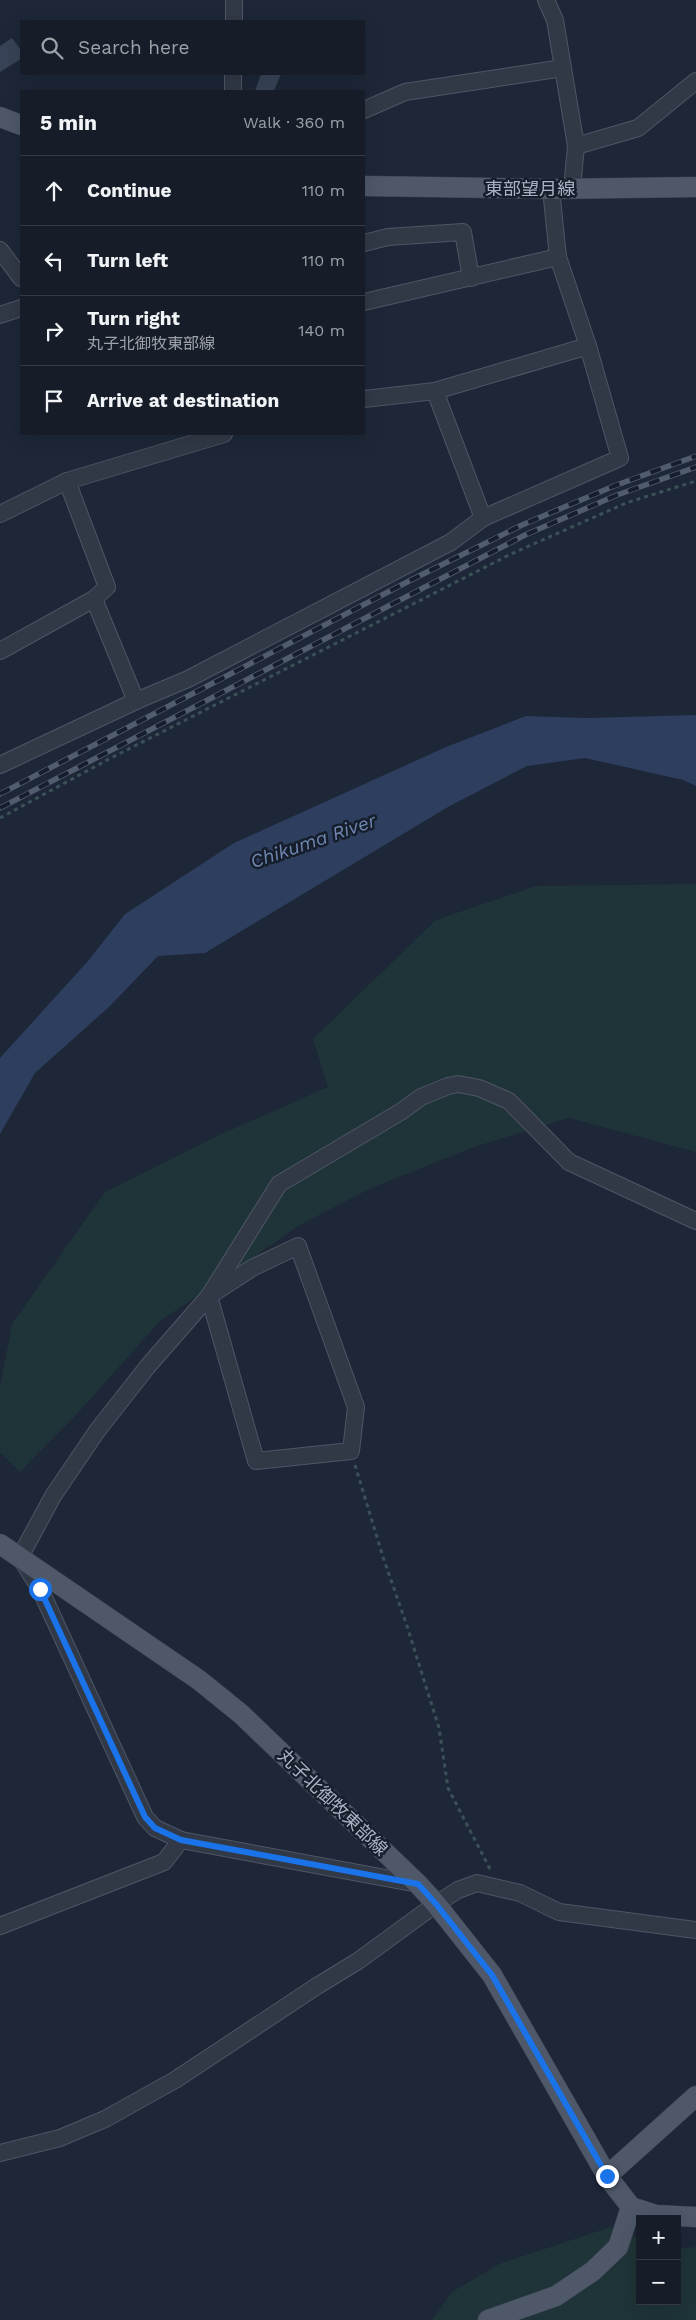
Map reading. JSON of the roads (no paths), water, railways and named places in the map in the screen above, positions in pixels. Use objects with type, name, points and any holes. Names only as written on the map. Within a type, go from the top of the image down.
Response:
[{"type":"main road","points":[[0,117],[20,125]]},
{"type":"main road","name":"東部望月線","points":[[365,186],[551,189],[696,187]]},
{"type":"main road","name":"丸子北御牧東部線","points":[[0,1544],[199,1680],[241,1714],[418,1884],[492,1975],[607,2176],[630,2207]]},
{"type":"main road","points":[[607,2176],[696,2096]]},
{"type":"main road","points":[[488,2320],[556,2296],[593,2271],[618,2247],[630,2207],[656,2215],[696,2217]]},
{"type":"street","points":[[234,0],[234,20]]},
{"type":"street","points":[[546,0],[555,20],[576,146],[572,188]]},
{"type":"street","points":[[365,110],[404,92],[563,68]]},
{"type":"street","points":[[233,75],[233,90]]},
{"type":"street","points":[[576,146],[638,128],[696,81]]},
{"type":"street","points":[[0,765],[136,700],[188,679],[451,542],[483,518],[620,458],[588,346],[558,257],[551,189]]},
{"type":"street","points":[[365,243],[388,237],[463,232],[471,278]]},
{"type":"street","points":[[0,250],[20,277]]},
{"type":"street","points":[[365,302],[558,257]]},
{"type":"street","points":[[0,315],[20,308]]},
{"type":"street","points":[[365,399],[435,391],[588,346]]},
{"type":"street","points":[[435,391],[483,518]]},
{"type":"street","points":[[0,514],[67,482],[221,435]]},
{"type":"street","points":[[0,651],[94,599],[107,587],[67,482]]},
{"type":"street","points":[[94,599],[136,700]]},
{"type":"street","points":[[418,1884],[181,1840],[155,1828],[145,1817],[40,1589],[20,1557],[53,1496],[97,1431],[148,1366],[209,1296],[279,1184],[402,1111],[421,1097],[458,1084],[479,1088],[509,1100],[569,1162],[696,1222]]},
{"type":"street","points":[[298,1246],[356,1406],[351,1451],[256,1461],[209,1296],[252,1268],[298,1246]]},
{"type":"street","points":[[0,1926],[164,1862],[181,1840]]},
{"type":"street","points":[[0,2153],[60,2138],[105,2119],[175,2080],[358,1961],[436,1904],[458,1890],[477,1883],[520,1893],[559,1912],[696,1930]]},
{"type":"water","name":"Chikuma River","points":[[696,715],[696,786],[683,780],[585,758],[527,766],[448,807],[205,953],[158,956],[110,1006],[35,1073],[0,1134],[0,1058],[88,961],[125,914],[234,843],[446,747],[526,716],[587,718]]},
{"type":"railway","points":[[0,794],[411,580],[522,525],[614,486],[696,456]]},
{"type":"railway","points":[[0,808],[525,535],[617,495],[696,467]]}]
